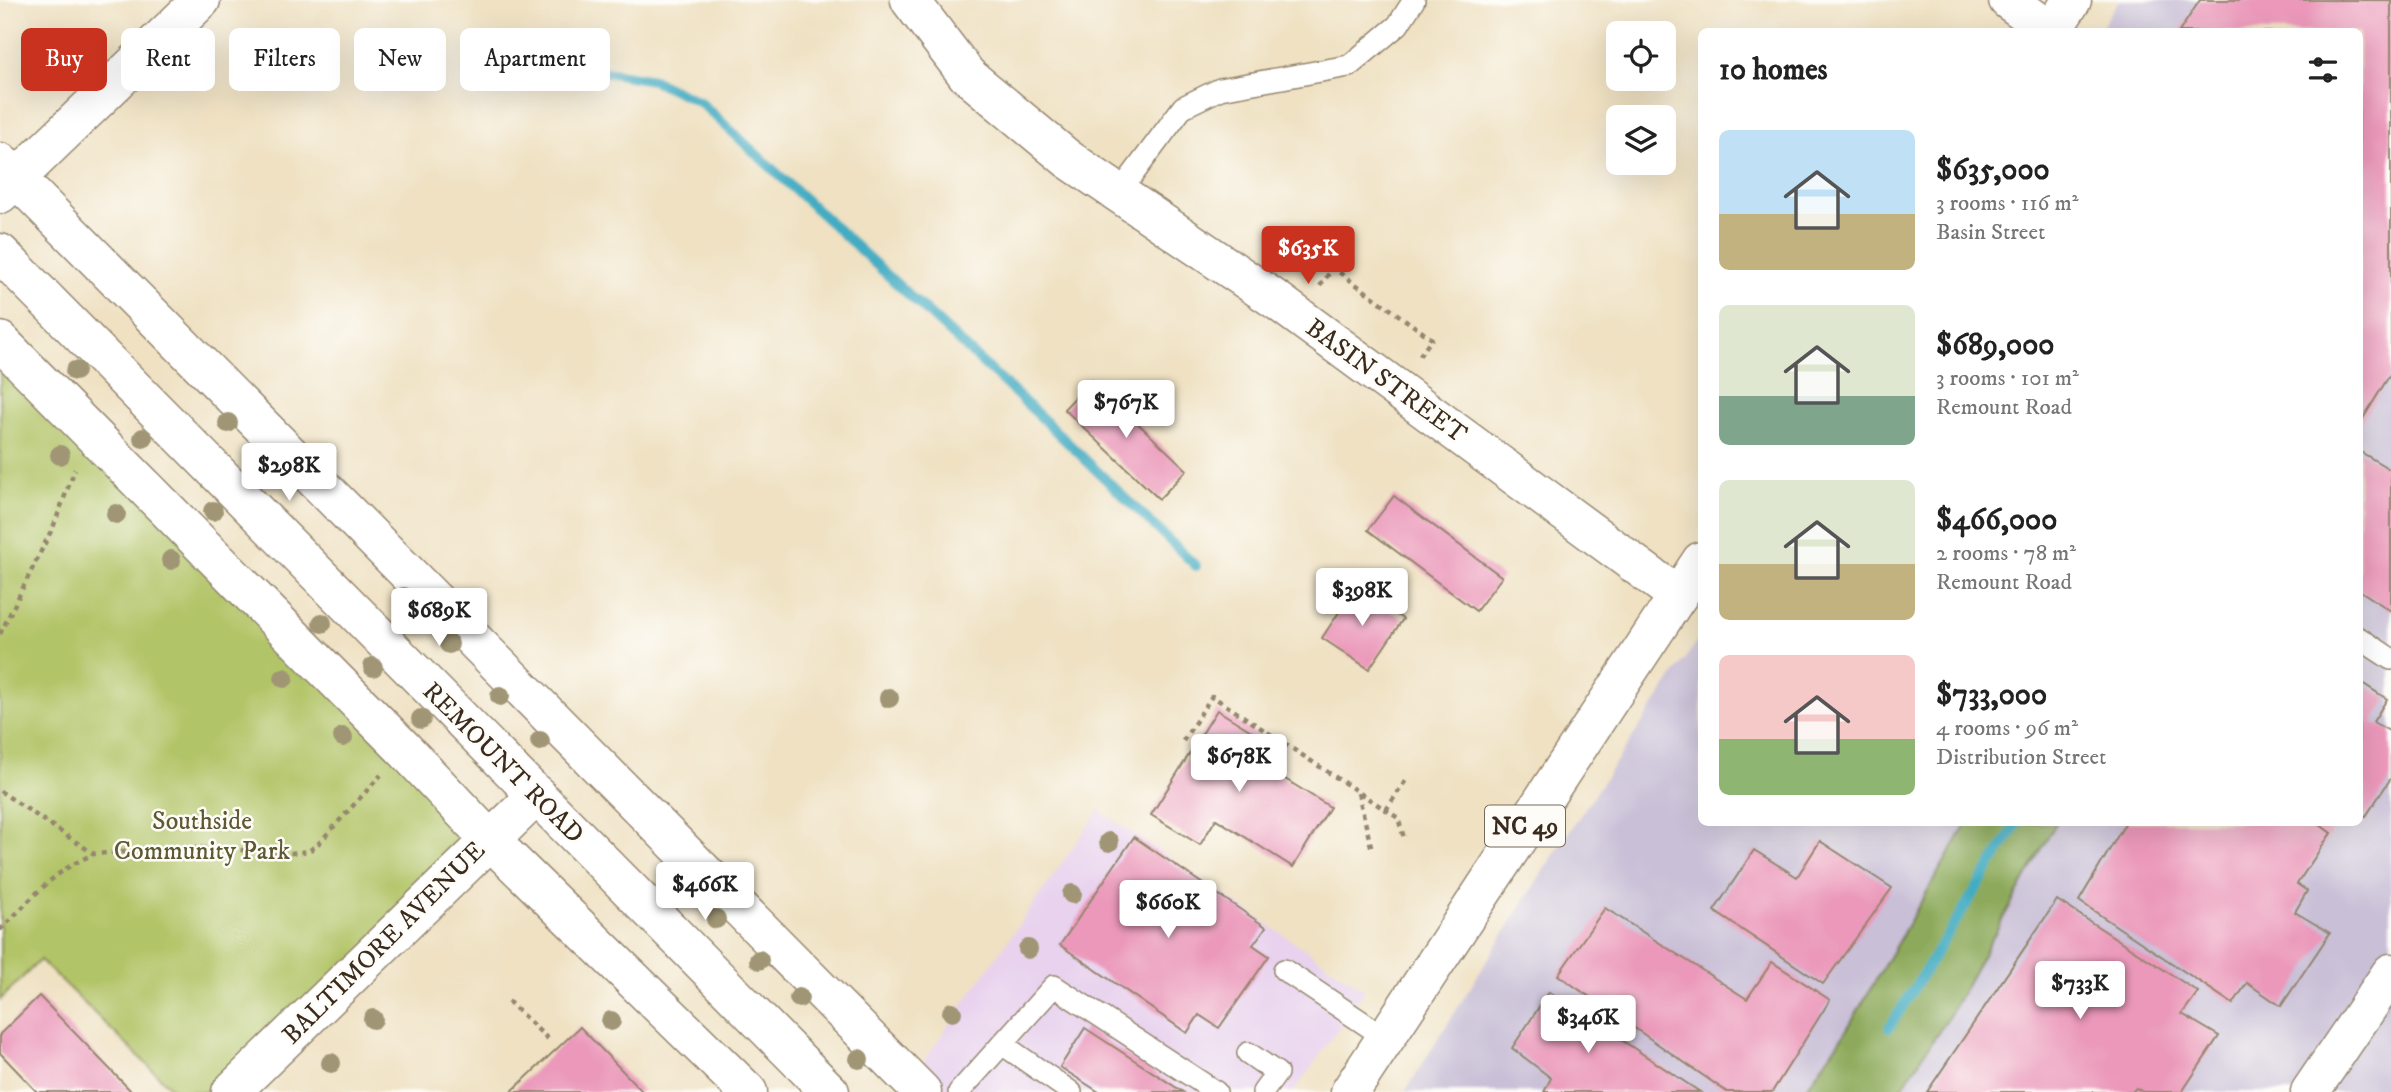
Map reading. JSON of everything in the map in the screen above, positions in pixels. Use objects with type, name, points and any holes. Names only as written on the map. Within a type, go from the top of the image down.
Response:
[{"type":"street","points":[[201,0],[5,178],[922,1092]]},
{"type":"street","name":"BASIN STREET","points":[[910,0],[967,75],[1068,159],[1419,402],[1678,596]]},
{"type":"street","points":[[2008,0],[2047,28]]},
{"type":"street","points":[[2053,28],[2072,0]]},
{"type":"street","name":"REMOUNT ROAD","points":[[0,253],[830,1092]]},
{"type":"street","points":[[0,341],[405,750],[489,839],[748,1092]]},
{"type":"street","name":"NC 49","points":[[1350,1092],[1698,566]]},
{"type":"street","name":"BALTIMORE AVENUE","points":[[232,1092],[537,795]]},
{"type":"street","points":[[2310,1092],[2391,973]]},
{"type":"lane","points":[[1119,193],[1184,107],[1220,89],[1349,66],[1398,25],[1414,0]]},
{"type":"lane","points":[[2363,641],[2391,659]]},
{"type":"lane","points":[[1284,970],[1386,1038]]},
{"type":"lane","points":[[959,1092],[1054,986],[1216,1092]]},
{"type":"lane","points":[[1002,1044],[1071,1092]]},
{"type":"lane","points":[[1248,1053],[1277,1073],[1264,1092]]},
{"type":"path","points":[[1318,290],[1333,268],[1432,339],[1415,362]]},
{"type":"path","points":[[0,634],[9,621],[54,525],[89,433]]},
{"type":"path","points":[[1184,741],[1212,696],[1398,818],[1404,838]]},
{"type":"path","points":[[0,930],[59,873],[76,860],[94,855],[188,847],[291,853],[309,851],[390,765]]},
{"type":"path","points":[[1386,810],[1406,780]]},
{"type":"path","points":[[0,791],[94,855]]},
{"type":"path","points":[[1358,793],[1372,850]]},
{"type":"path","points":[[508,1001],[549,1040]]},
{"type":"shaded area","points":[[2119,0],[2391,0],[2391,1092],[1405,1092],[1545,868],[1698,639],[1698,826],[2363,826],[2363,28],[2101,28]]},
{"type":"shaded area","points":[[1099,810],[1365,990],[1294,1092],[902,1092]]},
{"type":"green space","name":"Southside Community Park","points":[[0,341],[489,839],[231,1092],[175,1092],[40,960],[0,1000]]},
{"type":"green space","points":[[1965,826],[2054,826],[1949,1016],[1899,1092],[1804,1092],[1846,1031]]},
{"type":"building","points":[[2200,0],[2391,0],[2391,373],[2363,418],[2363,28],[2182,28]]},
{"type":"building","points":[[1092,380],[1187,470],[1159,499],[1064,409]]},
{"type":"building","points":[[2363,453],[2391,470],[2391,611],[2363,593]]},
{"type":"building","points":[[1394,496],[1502,577],[1476,611],[1368,530]]},
{"type":"building","points":[[1355,588],[1403,619],[1369,669],[1322,638]]},
{"type":"building","points":[[2363,684],[2387,699],[2373,722],[2391,732],[2391,778],[2366,816],[2363,815]]},
{"type":"building","points":[[1217,710],[1266,740],[1253,759],[1330,807],[1293,867],[1216,819],[1200,845],[1151,815]]},
{"type":"building","points":[[2124,826],[2321,826],[2331,833],[2297,884],[2307,891],[2295,912],[2330,933],[2281,1006],[2247,983],[2233,1004],[2079,901]]},
{"type":"building","points":[[1134,837],[1266,927],[1253,945],[1269,956],[1219,1028],[1199,1015],[1187,1033],[1060,945]]},
{"type":"building","points":[[1820,841],[1892,888],[1823,984],[1714,911],[1754,850],[1797,877]]},
{"type":"building","points":[[2057,900],[2198,992],[2182,1014],[2219,1036],[2182,1092],[2143,1092],[2136,1088],[2132,1092],[1927,1092]]},
{"type":"building","points":[[1605,908],[1747,999],[1772,962],[1830,1000],[1772,1092],[1727,1092],[1558,975]]},
{"type":"building","points":[[1549,992],[1700,1092],[1544,1092],[1551,1078],[1512,1048]]},
{"type":"building","points":[[39,996],[132,1092],[37,1092],[0,1053],[0,1034]]},
{"type":"building","points":[[580,1027],[643,1092],[511,1092]]},
{"type":"building","points":[[1085,1028],[1183,1092],[1099,1092],[1060,1067]]},
{"type":"waterway","points":[[610,73],[653,80],[700,102],[1042,418],[1196,566]]},
{"type":"waterway","points":[[1889,1028],[2015,826]]}]
